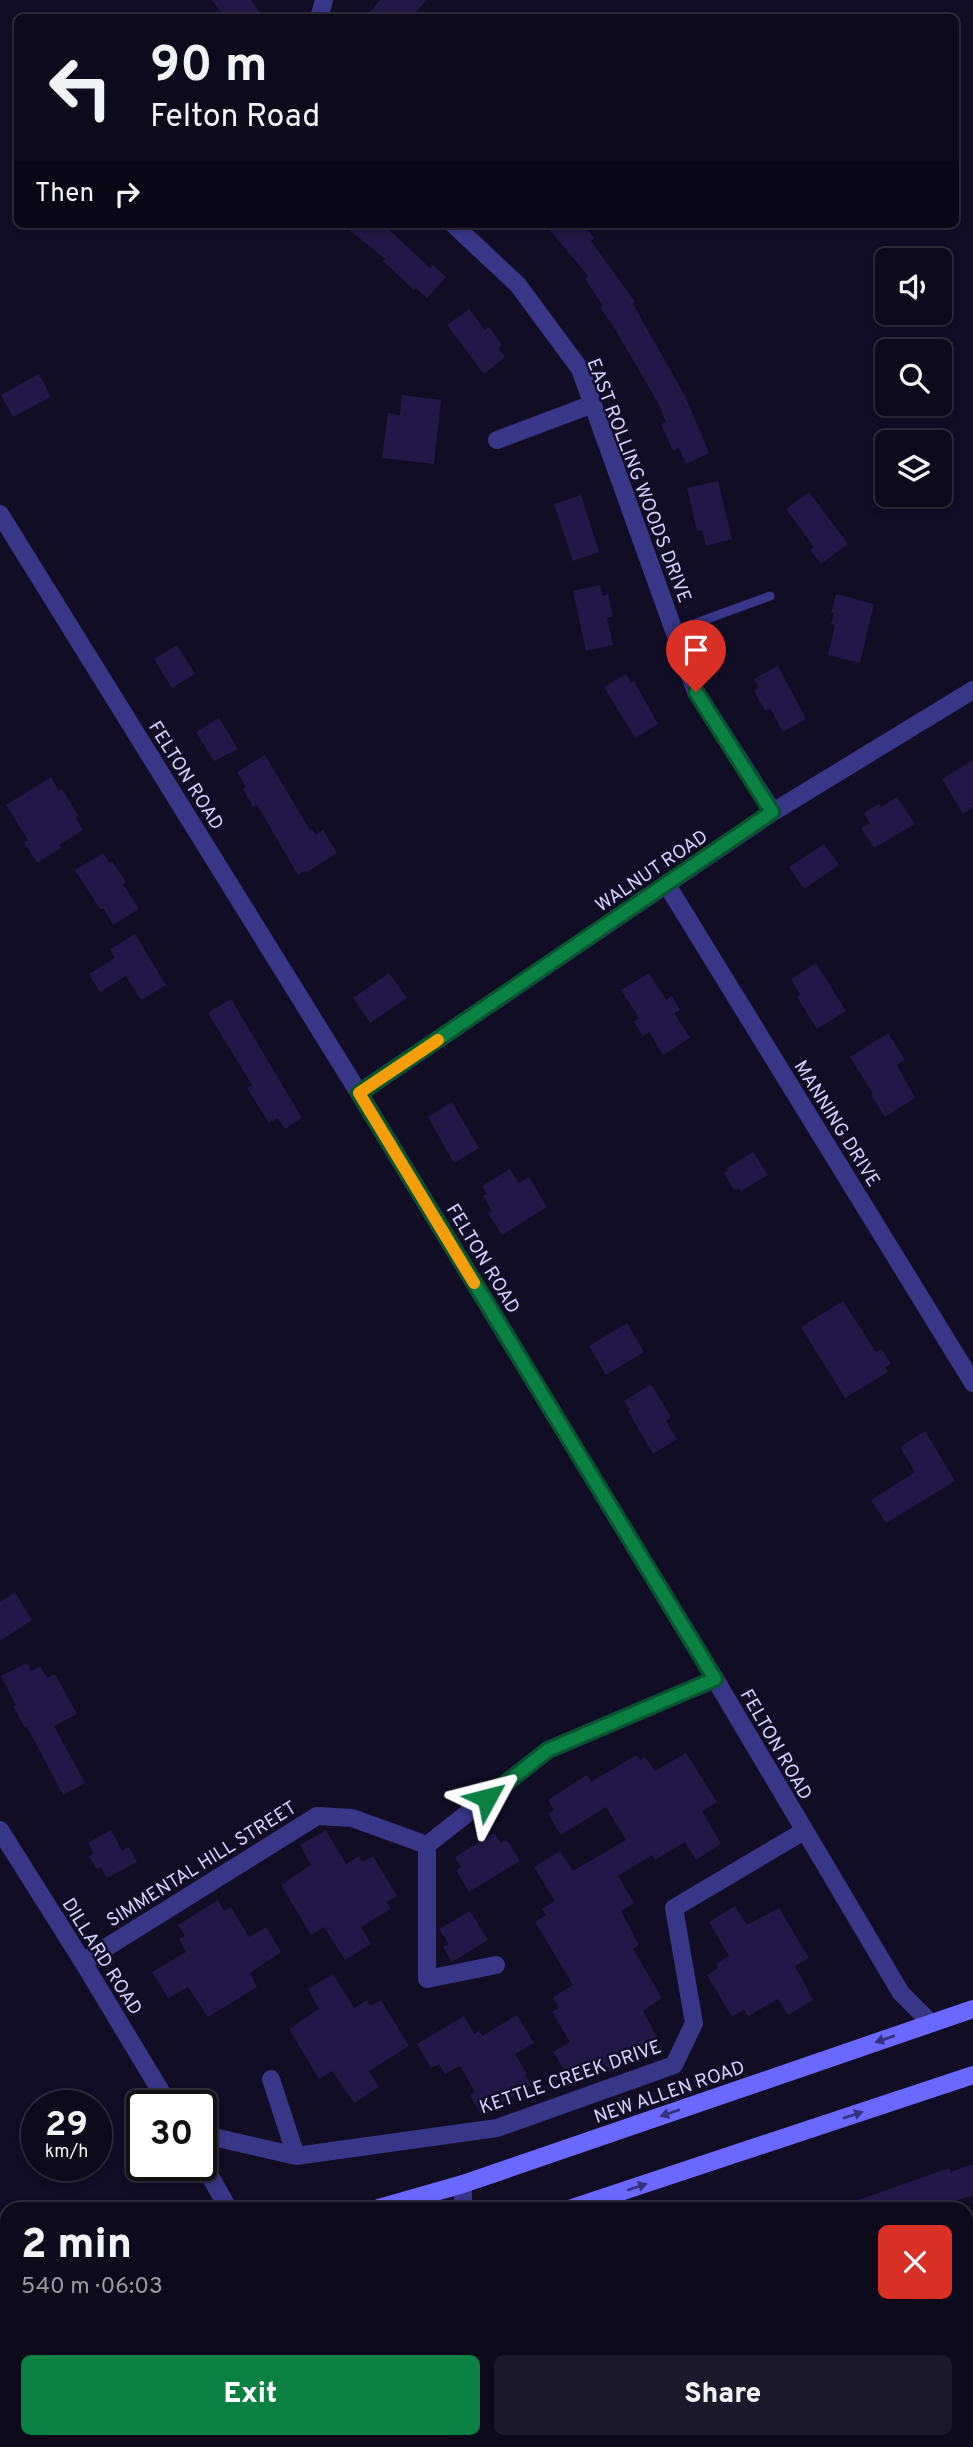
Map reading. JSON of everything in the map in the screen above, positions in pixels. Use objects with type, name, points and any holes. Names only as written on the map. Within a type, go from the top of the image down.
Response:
[{"type":"main road","name":"NEW ALLEN ROAD","points":[[400,2202],[463,2184],[973,2009]]},
{"type":"main road","points":[[590,2202],[973,2075]]},
{"type":"street","name":"EAST ROLLING WOODS DRIVE","points":[[457,228],[518,285],[580,369],[696,692],[772,812]]},
{"type":"street","points":[[497,440],[593,404]]},
{"type":"street","name":"FELTON ROAD","points":[[0,514],[359,1093],[715,1679],[901,1993],[930,2023]]},
{"type":"street","name":"WALNUT ROAD","points":[[359,1093],[772,812],[973,690]]},
{"type":"street","name":"MANNING DRIVE","points":[[667,885],[973,1383]]},
{"type":"street","points":[[496,1965],[427,1979],[427,1845],[548,1750],[715,1679]]},
{"type":"street","name":"SIMMENTAL HILL STREET","points":[[83,1962],[317,1816],[352,1818],[427,1845]]},
{"type":"street","name":"DILLARD ROAD","points":[[0,1830],[160,2090]]},
{"type":"street","name":"KETTLE CREEK DRIVE","points":[[217,2138],[296,2156],[497,2128],[674,2064],[694,2023],[674,1908],[804,1831]]},
{"type":"street","points":[[271,2079],[296,2156]]},
{"type":"street","points":[[212,2181],[225,2202]]},
{"type":"street","points":[[463,2184],[463,2202]]},
{"type":"lane","points":[[674,631],[770,596]]},
{"type":"building","points":[[212,0],[251,0],[261,14],[222,14]]},
{"type":"building","points":[[380,0],[427,0],[415,14],[368,14]]},
{"type":"building","points":[[347,228],[387,228],[430,268],[433,265],[446,277],[427,298],[416,288],[414,290],[383,261],[385,259]]},
{"type":"building","points":[[548,228],[586,228],[594,238],[591,241],[635,302],[633,304],[685,396],[709,453],[686,464],[679,448],[673,451],[661,424],[666,422],[657,401],[600,307],[603,306],[585,279],[588,276]]},
{"type":"building","points":[[469,309],[485,330],[489,327],[502,345],[498,348],[505,357],[484,374],[447,325]]},
{"type":"building","points":[[39,374],[51,397],[13,417],[1,395]]},
{"type":"building","points":[[402,395],[441,400],[434,464],[382,458],[388,413],[400,415]]},
{"type":"building","points":[[718,481],[732,539],[706,546],[702,530],[697,531],[687,488]]},
{"type":"building","points":[[809,492],[848,544],[821,564],[810,550],[814,547],[786,509]]},
{"type":"building","points":[[581,495],[599,552],[573,561],[554,504]]},
{"type":"building","points":[[600,585],[603,596],[608,594],[613,616],[607,618],[613,645],[586,651],[573,591]]},
{"type":"building","points":[[836,594],[874,604],[860,663],[828,655],[835,625],[831,624],[834,613],[831,613]]},
{"type":"building","points":[[177,645],[195,674],[172,688],[154,659]]},
{"type":"building","points":[[778,666],[806,719],[783,732],[770,708],[765,711],[754,691],[759,688],[754,679]]},
{"type":"building","points":[[626,674],[631,683],[634,681],[658,724],[635,738],[604,687]]},
{"type":"building","points":[[219,718],[238,749],[214,761],[196,732]]},
{"type":"building","points":[[265,755],[310,830],[316,835],[323,830],[337,853],[298,875],[257,805],[253,807],[237,772]]},
{"type":"building","points":[[973,760],[973,807],[963,814],[942,779]]},
{"type":"building","points":[[51,777],[78,815],[76,818],[83,830],[37,863],[24,842],[28,840],[6,805]]},
{"type":"building","points":[[897,797],[915,824],[874,848],[861,828],[870,823],[864,813]]},
{"type":"building","points":[[824,844],[839,865],[804,889],[789,867]]},
{"type":"building","points":[[103,853],[126,882],[123,884],[139,909],[113,925],[75,870]]},
{"type":"building","points":[[135,934],[166,985],[141,1000],[126,976],[100,992],[89,974],[115,958],[110,949]]},
{"type":"building","points":[[816,963],[846,1011],[817,1029],[797,997],[800,994],[791,979]]},
{"type":"building","points":[[389,973],[407,998],[370,1023],[353,998]]},
{"type":"building","points":[[649,973],[666,1000],[672,996],[680,1010],[674,1013],[690,1038],[663,1055],[649,1032],[643,1036],[634,1022],[639,1018],[621,990]]},
{"type":"building","points":[[231,999],[302,1118],[285,1129],[278,1118],[269,1123],[247,1088],[252,1085],[208,1013]]},
{"type":"building","points":[[888,1033],[905,1060],[897,1065],[915,1098],[885,1117],[850,1057]]},
{"type":"building","points":[[452,1102],[479,1148],[454,1163],[428,1117]]},
{"type":"building","points":[[753,1152],[768,1175],[741,1191],[739,1188],[734,1190],[724,1173],[727,1168]]},
{"type":"building","points":[[510,1169],[519,1183],[529,1177],[547,1207],[502,1235],[488,1213],[492,1211],[483,1196],[487,1194],[482,1186]]},
{"type":"building","points":[[843,1301],[876,1352],[882,1349],[891,1364],[885,1367],[888,1372],[845,1398],[801,1327]]},
{"type":"building","points":[[627,1323],[644,1352],[606,1375],[589,1346]]},
{"type":"building","points":[[651,1384],[671,1417],[666,1421],[677,1439],[653,1454],[624,1401]]},
{"type":"building","points":[[925,1431],[955,1481],[886,1523],[871,1500],[915,1472],[900,1447]]},
{"type":"building","points":[[15,1592],[32,1620],[0,1641],[0,1602]]},
{"type":"building","points":[[27,1663],[31,1671],[40,1666],[47,1678],[55,1674],[77,1714],[54,1726],[85,1783],[63,1795],[13,1706],[16,1705],[1,1676]]},
{"type":"building","points":[[686,1753],[717,1802],[702,1811],[721,1844],[696,1860],[685,1842],[655,1860],[652,1855],[618,1876],[634,1903],[621,1911],[639,1945],[633,1949],[662,1998],[643,2011],[660,2043],[610,2073],[601,2059],[569,2077],[553,2052],[570,2042],[552,2012],[559,2008],[553,1997],[573,1985],[535,1922],[546,1915],[542,1909],[555,1901],[534,1867],[560,1851],[573,1871],[626,1840],[606,1807],[561,1835],[548,1814],[554,1810],[548,1800],[587,1775],[591,1782],[636,1755],[640,1760],[645,1757],[655,1771]]},
{"type":"building","points":[[111,1830],[122,1851],[129,1847],[137,1862],[107,1878],[101,1867],[96,1869],[89,1856],[94,1853],[88,1843]]},
{"type":"building","points":[[326,1830],[346,1864],[359,1856],[362,1862],[373,1856],[397,1896],[387,1902],[391,1909],[361,1927],[371,1944],[345,1960],[324,1927],[311,1935],[281,1885],[311,1865],[300,1845]]},
{"type":"building","points":[[494,1833],[501,1843],[507,1840],[520,1861],[469,1892],[456,1870],[461,1867],[455,1857]]},
{"type":"building","points":[[218,1900],[224,1911],[231,1907],[249,1937],[266,1927],[281,1952],[250,1973],[257,1987],[208,2017],[188,1987],[168,1998],[152,1972],[186,1952],[179,1939],[185,1936],[178,1925]]},
{"type":"building","points":[[735,1906],[747,1925],[779,1908],[809,1958],[795,1966],[813,2000],[788,2015],[778,1999],[748,2016],[744,2010],[732,2017],[707,1975],[718,1968],[716,1964],[729,1956],[709,1922]]},
{"type":"building","points":[[470,1911],[488,1940],[452,1962],[443,1947],[449,1944],[439,1929]]},
{"type":"building","points":[[333,1974],[354,2008],[367,2000],[370,2006],[381,2000],[409,2046],[369,2071],[379,2087],[354,2103],[332,2071],[319,2079],[289,2029],[319,2009],[308,1989]]},
{"type":"building","points":[[517,2015],[534,2043],[515,2054],[531,2085],[482,2115],[470,2095],[475,2092],[460,2066],[445,2074],[439,2064],[431,2068],[417,2044],[464,2016],[474,2034],[479,2031],[482,2036]]},
{"type":"building","points":[[973,2164],[973,2195],[953,2202],[852,2202],[949,2168],[951,2172]]},
{"type":"slow traffic","points":[[438,1040],[359,1093],[474,1283]]},
{"type":"route","points":[[487,1798],[548,1750],[715,1679],[359,1093],[772,812],[696,692]]}]
